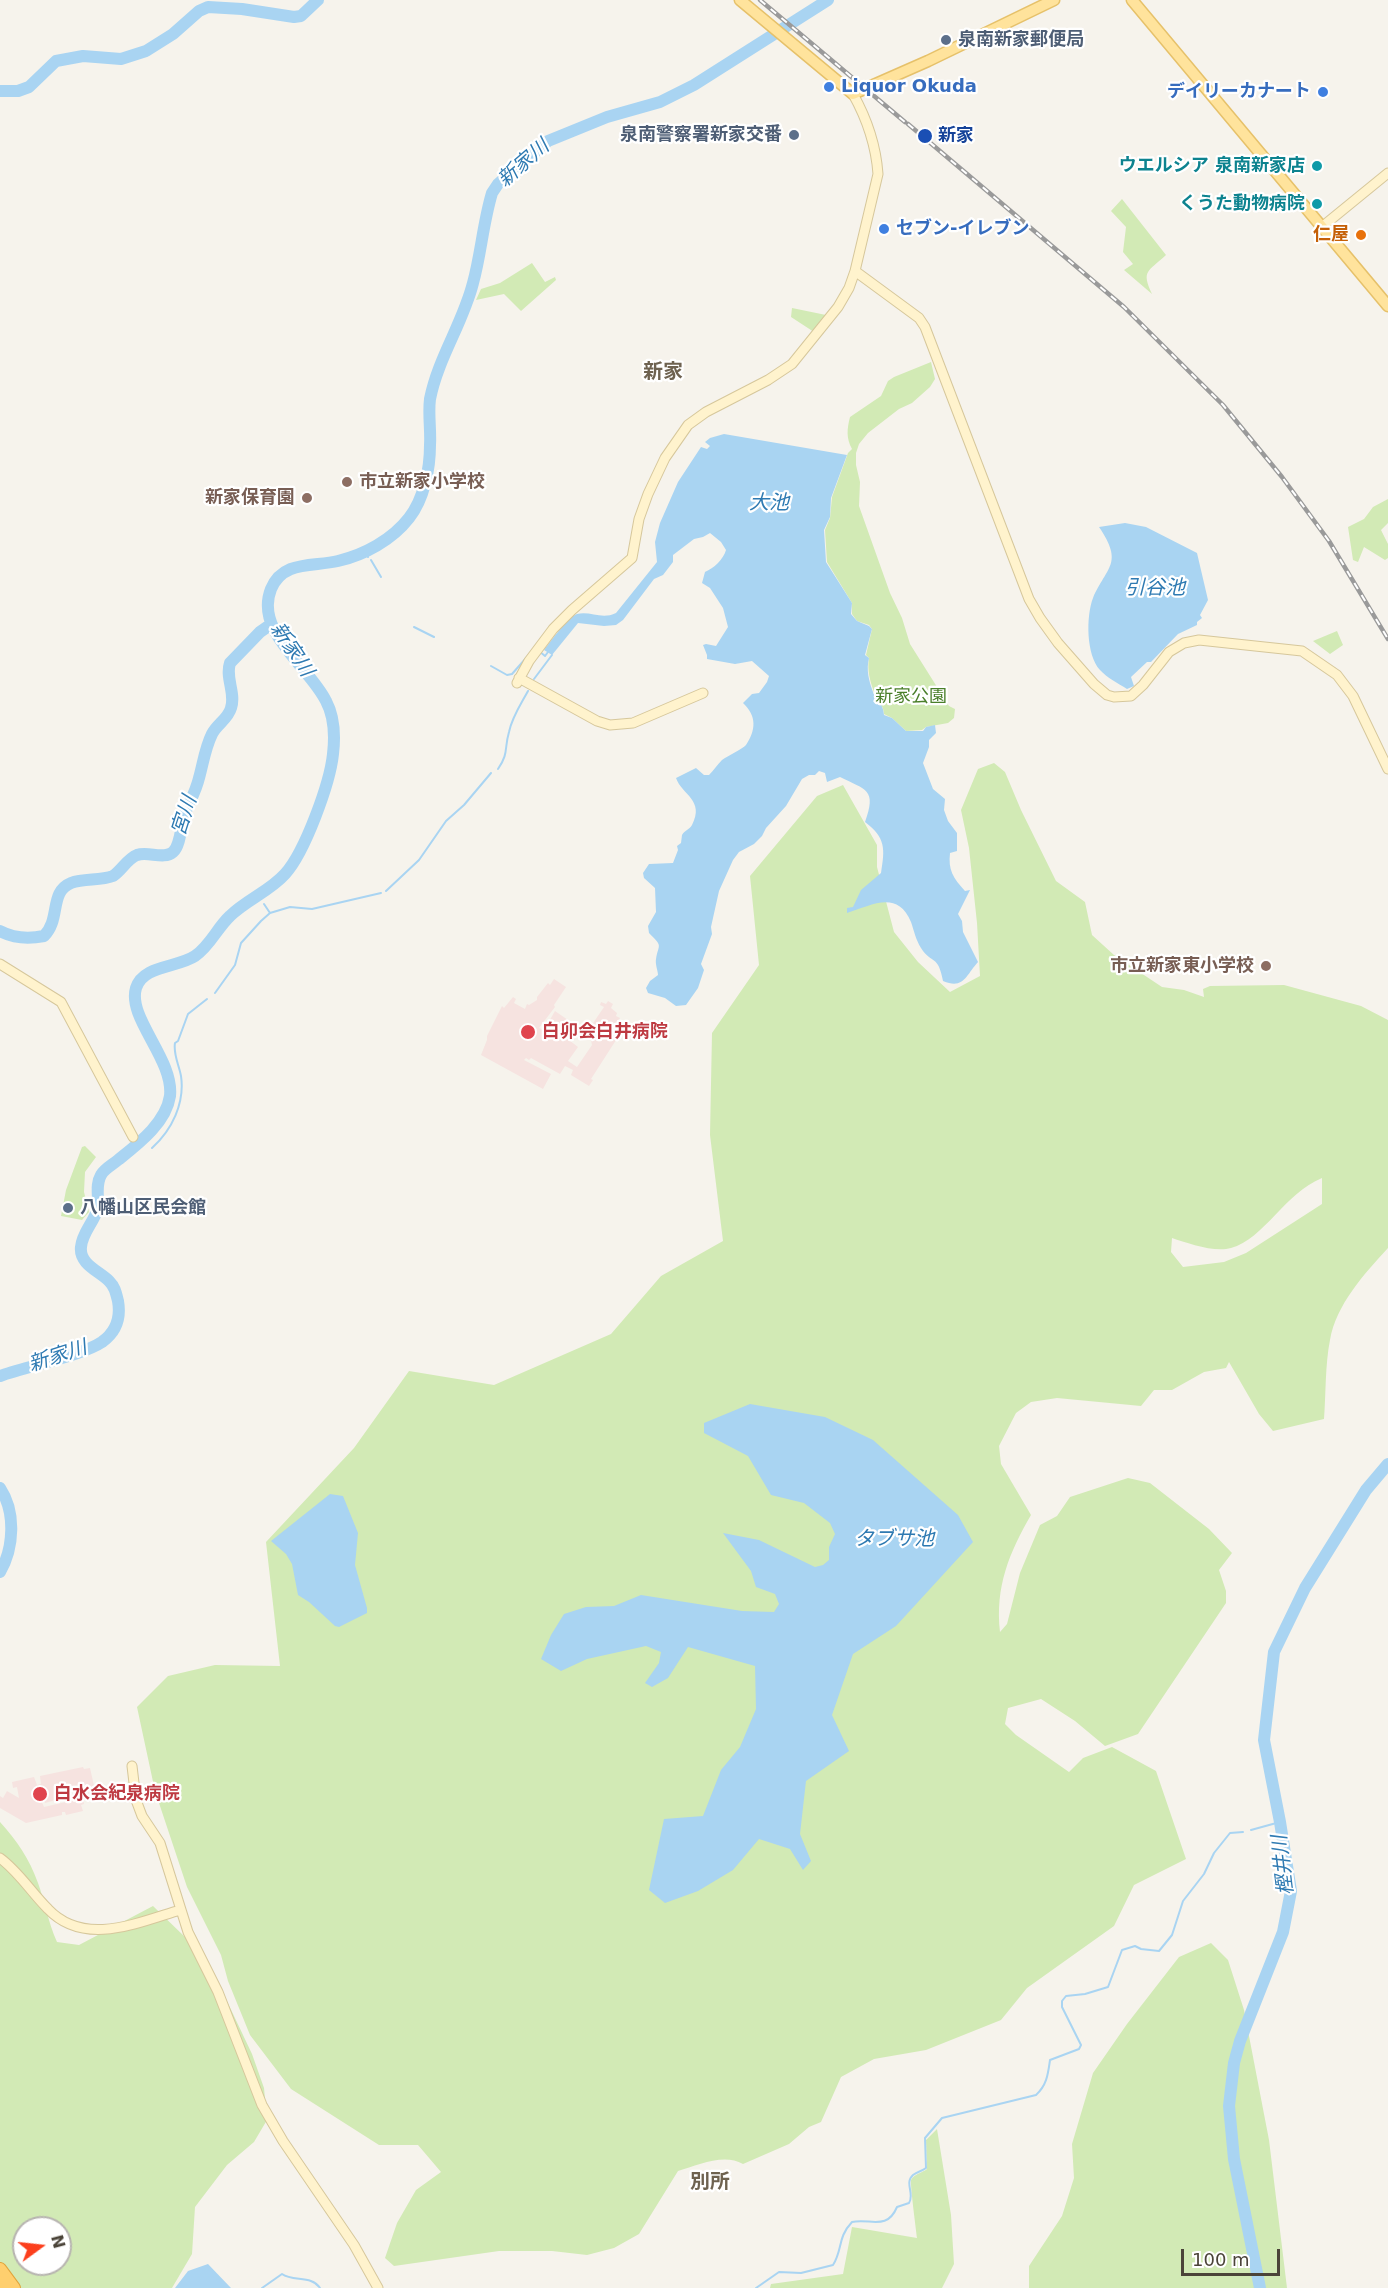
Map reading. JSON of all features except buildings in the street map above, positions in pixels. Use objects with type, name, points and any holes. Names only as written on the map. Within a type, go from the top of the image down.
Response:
[{"type":"highway","points":[[0,2269],[14,2288]]},
{"type":"main road","points":[[740,0],[853,94],[928,61],[1054,0]]},
{"type":"main road","points":[[1132,0],[1388,306]]},
{"type":"street","points":[[703,693],[633,723],[610,725],[597,721],[518,680],[537,650],[572,610],[632,558],[639,519],[648,494],[665,458],[682,432],[706,412],[768,381],[792,364],[838,307],[849,288],[878,174],[869,130],[853,94]]},
{"type":"street","points":[[1323,226],[1388,173]]},
{"type":"street","points":[[855,271],[919,318],[925,327],[1030,600],[1058,643],[1100,690],[1107,695],[1119,698],[1131,696],[1143,685],[1169,652],[1190,641],[1214,640],[1302,651],[1329,668],[1346,685],[1388,769]]},
{"type":"street","points":[[0,964],[61,1002],[133,1137]]},
{"type":"street","points":[[132,1766],[136,1800],[141,1816],[160,1843],[188,1932],[218,1992],[262,2105],[283,2141],[354,2245],[378,2288]]},
{"type":"street","points":[[0,1858],[15,1869],[48,1909],[64,1923],[80,1929],[124,1927],[180,1910]]},
{"type":"shaded area","name":"白卯会白井病院","points":[[554,979],[566,987],[554,1005],[555,1007],[539,1028],[544,1030],[555,1011],[568,1020],[563,1027],[571,1036],[569,1040],[578,1047],[568,1061],[577,1067],[592,1045],[591,1040],[585,1035],[604,1007],[600,1005],[601,1002],[606,1004],[608,1001],[613,1004],[611,1008],[620,1018],[618,1022],[621,1024],[614,1034],[618,1037],[591,1079],[593,1080],[589,1086],[571,1075],[573,1070],[565,1066],[560,1074],[531,1058],[529,1060],[526,1058],[524,1060],[551,1074],[543,1089],[481,1055],[487,1036],[502,1006],[504,1008],[513,997],[516,999],[514,1003],[525,1009],[527,1004],[537,1000],[548,983],[550,985]]},
{"type":"shaded area","name":"白水会紀泉病院","points":[[83,1767],[84,1769],[90,1768],[95,1790],[93,1793],[90,1794],[89,1790],[76,1794],[75,1792],[59,1795],[59,1799],[45,1803],[43,1797],[32,1800],[41,1800],[44,1807],[83,1798],[84,1804],[81,1805],[83,1811],[66,1815],[62,1812],[62,1815],[26,1823],[0,1808],[0,1796],[3,1798],[7,1791],[19,1798],[17,1787],[13,1788],[12,1782],[34,1777],[37,1785],[41,1784],[40,1776]]},
{"type":"green space","points":[[1122,199],[1166,255],[1148,272],[1147,280],[1152,294],[1124,270],[1133,264],[1123,252],[1126,227],[1111,211]]},
{"type":"green space","points":[[532,263],[545,282],[555,277],[556,280],[521,311],[504,294],[476,300],[481,289],[500,283]]},
{"type":"green space","points":[[792,308],[826,315],[814,332],[791,317]]},
{"type":"green space","name":"新家公園","points":[[931,362],[935,379],[930,387],[912,403],[899,409],[868,433],[859,444],[856,453],[860,482],[859,506],[890,593],[902,618],[910,644],[949,706],[955,709],[954,718],[948,723],[926,727],[922,730],[906,731],[884,714],[875,696],[869,675],[869,658],[866,655],[872,629],[869,625],[857,621],[852,614],[852,603],[827,562],[825,530],[830,518],[832,497],[848,453],[852,449],[848,433],[850,417],[881,396],[888,381]]},
{"type":"green space","points":[[1388,499],[1388,523],[1381,530],[1388,544],[1388,558],[1385,560],[1364,547],[1358,562],[1353,560],[1348,527],[1364,519],[1373,507]]},
{"type":"green space","points":[[1337,631],[1343,645],[1330,654],[1313,641]]},
{"type":"green space","points":[[994,763],[1005,772],[1056,881],[1085,902],[1092,935],[1114,955],[1162,987],[1184,990],[1204,997],[1203,989],[1210,986],[1284,985],[1361,1006],[1388,1020],[1388,1248],[1352,1291],[1333,1327],[1327,1359],[1324,1419],[1273,1431],[1259,1414],[1229,1362],[1226,1368],[1204,1372],[1172,1390],[1154,1390],[1141,1406],[1057,1398],[1031,1402],[1016,1413],[999,1446],[1001,1464],[1031,1515],[1016,1543],[1005,1571],[1000,1600],[1000,1632],[1007,1624],[1020,1573],[1040,1525],[1057,1516],[1070,1497],[1128,1478],[1150,1483],[1209,1529],[1232,1553],[1219,1570],[1226,1591],[1226,1603],[1138,1734],[1105,1746],[1075,1721],[1041,1699],[1008,1708],[1005,1724],[1016,1735],[1069,1772],[1083,1758],[1112,1747],[1156,1771],[1186,1859],[1134,1885],[1114,1926],[1027,1988],[1001,2020],[926,2050],[874,2059],[841,2077],[821,2122],[809,2127],[789,2144],[743,2164],[736,2161],[719,2160],[678,2171],[639,2234],[614,2248],[587,2255],[552,2251],[499,2251],[394,2266],[385,2258],[397,2223],[416,2190],[441,2172],[418,2145],[379,2145],[291,2089],[250,2035],[228,1981],[221,1955],[187,1887],[155,1791],[137,1707],[168,1676],[215,1665],[280,1666],[266,1542],[354,1448],[409,1371],[494,1385],[611,1334],[661,1276],[723,1241],[710,1135],[712,1033],[759,965],[750,876],[817,796],[843,785],[877,845],[877,867],[894,932],[918,962],[950,992],[980,976],[969,848],[961,810],[978,769]],"holes":[[[1322,1178],[1322,1204],[1246,1253],[1224,1262],[1183,1267],[1171,1252],[1172,1238],[1201,1247],[1217,1249],[1231,1248],[1243,1243],[1265,1226],[1297,1194]]]},
{"type":"green space","points":[[85,1146],[96,1157],[85,1172],[84,1192],[89,1212],[82,1220],[61,1216],[66,1190],[82,1147]]},
{"type":"green space","points":[[0,1822],[17,1843],[31,1866],[57,1942],[79,1945],[153,1906],[186,1938],[225,1997],[252,2054],[264,2088],[267,2120],[254,2142],[227,2165],[195,2207],[192,2254],[172,2288],[7,2288],[0,2277]]},
{"type":"green space","points":[[1211,1943],[1228,1960],[1244,2010],[1269,2140],[1287,2288],[1029,2288],[1029,2266],[1062,2216],[1074,2178],[1072,2144],[1093,2073],[1127,2024],[1179,1957]]},
{"type":"green space","points":[[937,2129],[951,2215],[954,2264],[942,2288],[770,2288],[771,2284],[843,2274],[852,2227],[917,2238],[911,2180],[927,2169],[926,2140]]},
{"type":"water","name":"大池","points":[[724,434],[847,455],[831,498],[830,517],[824,530],[826,562],[852,603],[851,614],[857,621],[872,629],[865,655],[869,658],[869,680],[884,715],[892,718],[906,731],[923,731],[926,727],[935,725],[936,733],[929,740],[923,763],[933,789],[945,799],[944,810],[948,821],[957,833],[957,851],[950,853],[952,873],[965,891],[970,890],[958,914],[962,921],[963,932],[978,962],[964,980],[956,984],[943,981],[937,963],[921,948],[911,922],[898,906],[883,902],[847,913],[847,908],[853,907],[861,890],[881,873],[882,844],[877,833],[865,822],[870,803],[867,792],[840,777],[827,782],[825,773],[819,771],[815,775],[802,779],[786,806],[766,828],[762,836],[754,844],[739,852],[733,860],[719,891],[711,927],[712,934],[701,964],[704,970],[698,988],[686,1005],[676,1006],[665,998],[648,993],[646,988],[650,981],[658,975],[656,961],[659,945],[649,933],[648,926],[656,912],[655,888],[644,878],[643,873],[649,864],[673,863],[678,850],[677,846],[681,843],[684,832],[691,827],[696,810],[691,798],[676,778],[696,768],[704,775],[709,775],[722,760],[746,745],[752,734],[754,723],[751,713],[743,703],[752,694],[759,693],[769,676],[752,661],[735,664],[707,659],[703,645],[716,646],[728,627],[723,608],[710,588],[702,583],[705,572],[718,563],[726,550],[721,542],[710,533],[694,539],[673,555],[673,562],[663,575],[654,579],[623,620],[616,625],[578,623],[552,655],[544,650],[565,624],[577,614],[606,616],[616,613],[657,562],[655,542],[660,523],[678,482],[701,447],[707,449],[710,446],[705,442]]},
{"type":"water","name":"引谷池","points":[[1125,523],[1146,527],[1197,553],[1208,600],[1197,625],[1178,634],[1151,662],[1147,662],[1131,677],[1134,686],[1127,689],[1106,676],[1095,663],[1088,625],[1093,598],[1108,571],[1112,557],[1111,549],[1099,527]]},
{"type":"water","name":"タブサ池","points":[[750,1404],[825,1417],[873,1440],[958,1515],[973,1542],[896,1626],[853,1654],[832,1715],[849,1751],[806,1781],[800,1834],[811,1861],[803,1870],[790,1849],[759,1839],[733,1870],[698,1891],[665,1903],[649,1890],[664,1819],[703,1816],[721,1770],[740,1747],[756,1709],[755,1666],[688,1647],[668,1678],[652,1687],[645,1683],[659,1663],[661,1652],[646,1646],[587,1659],[561,1671],[541,1659],[551,1635],[564,1614],[586,1607],[614,1606],[641,1595],[742,1611],[774,1612],[779,1604],[775,1594],[756,1587],[751,1571],[723,1533],[759,1540],[815,1567],[829,1560],[829,1547],[835,1534],[830,1523],[804,1503],[771,1495],[748,1456],[704,1433],[704,1423]]},
{"type":"water","points":[[330,1494],[343,1496],[358,1533],[355,1565],[367,1608],[367,1613],[339,1627],[298,1595],[292,1564],[286,1554],[271,1541]]},
{"type":"water","points":[[208,2264],[231,2288],[175,2288],[188,2271]]},
{"type":"waterway","points":[[0,91],[18,91],[29,87],[56,61],[83,56],[121,59],[146,51],[173,34],[199,11],[208,7],[242,9],[294,17],[301,16],[318,0]]},
{"type":"waterway","name":"新家川","points":[[0,1376],[93,1347],[107,1338],[116,1324],[119,1307],[115,1290],[109,1281],[86,1263],[81,1253],[82,1242],[96,1213],[98,1184],[101,1175],[157,1124],[170,1096],[165,1068],[138,1012],[135,1000],[136,988],[140,981],[153,971],[188,960],[200,952],[230,916],[285,874],[301,850],[322,799],[331,767],[333,727],[326,701],[276,634],[270,620],[268,605],[271,589],[276,580],[291,569],[348,558],[377,546],[402,526],[419,502],[429,464],[430,399],[439,369],[469,298],[492,193],[498,184],[548,141],[607,117],[660,102],[694,85],[828,0]]},
{"type":"waterway","name":"新家川","points":[[365,551],[368,557]]},
{"type":"waterway","points":[[371,560],[381,577]]},
{"type":"waterway","name":"宮川","points":[[0,931],[21,937],[44,936],[52,922],[57,899],[64,887],[76,881],[113,876],[137,855],[165,855],[176,849],[185,813],[195,792],[210,739],[231,708],[230,663],[260,632],[270,625]]},
{"type":"waterway","points":[[414,627],[434,637]]},
{"type":"waterway","points":[[491,666],[507,675],[512,674],[534,649]]},
{"type":"waterway","points":[[539,651],[545,656],[548,652]]},
{"type":"waterway","points":[[534,679],[552,655]]},
{"type":"waterway","points":[[498,769],[505,755],[512,721],[528,691]]},
{"type":"waterway","points":[[386,891],[419,860],[446,821],[464,805],[491,773]]},
{"type":"waterway","points":[[215,993],[235,965],[241,943],[270,913],[290,907],[312,909],[381,893]]},
{"type":"waterway","name":"新家川","points":[[258,894],[261,899]]},
{"type":"waterway","points":[[264,904],[270,913]]},
{"type":"waterway","points":[[152,1148],[166,1133],[179,1106],[182,1086],[175,1043],[178,1041],[188,1014],[207,999]]},
{"type":"waterway","name":"新家川","points":[[142,1138],[146,1142]]},
{"type":"waterway","name":"樫井川","points":[[1260,2288],[1234,2159],[1229,2106],[1234,2063],[1240,2041],[1283,1932],[1291,1891],[1264,1740],[1274,1652],[1305,1588],[1366,1490],[1388,1464]]},
{"type":"waterway","name":"新家川","points":[[0,1488],[11,1519],[8,1552],[0,1572]]},
{"type":"waterway","points":[[1251,1830],[1280,1822]]},
{"type":"waterway","points":[[756,2288],[779,2272],[801,2273],[833,2265],[844,2233],[852,2222],[883,2221],[888,2219],[897,2207],[909,2203],[911,2200],[910,2178],[926,2168],[925,2138],[942,2118],[1036,2095],[1045,2083],[1050,2060],[1079,2049],[1081,2045],[1062,2007],[1062,2001],[1066,1996],[1085,1994],[1108,1987],[1122,1950],[1135,1946],[1159,1951],[1172,1935],[1183,1901],[1204,1874],[1214,1853],[1230,1833],[1243,1832]]},
{"type":"waterway","points":[[262,2288],[282,2274],[291,2278],[312,2281],[320,2288]]},
{"type":"railway","points":[[760,0],[905,122]]},
{"type":"railway","points":[[908,124],[1124,307],[1223,405],[1282,477],[1329,541],[1388,639]]},
{"type":"place","name":"泉南新家郵便局","points":[[946,40]]},
{"type":"place","name":"Liquor Okuda","points":[[829,87]]},
{"type":"place","name":"デイリーカナート","points":[[1323,92]]},
{"type":"place","name":"泉南警察署新家交番","points":[[794,135]]},
{"type":"place","name":"新家","points":[[925,136]]},
{"type":"place","name":"ウエルシア 泉南新家店","points":[[1317,166]]},
{"type":"place","name":"くうた動物病院","points":[[1317,204]]},
{"type":"place","name":"セブン-イレブン","points":[[884,229]]},
{"type":"place","name":"仁屋","points":[[1361,235]]},
{"type":"place","name":"市立新家小学校","points":[[347,482]]},
{"type":"place","name":"新家保育園","points":[[307,498]]},
{"type":"place","name":"市立新家東小学校","points":[[1266,966]]},
{"type":"place","name":"白卯会白井病院","points":[[528,1032]]},
{"type":"place","name":"八幡山区民会館","points":[[68,1208]]},
{"type":"place","name":"白水会紀泉病院","points":[[40,1794]]},
{"type":"district","name":"新家","points":[[663,373]]},
{"type":"district","name":"別所","points":[[710,2183]]}]
